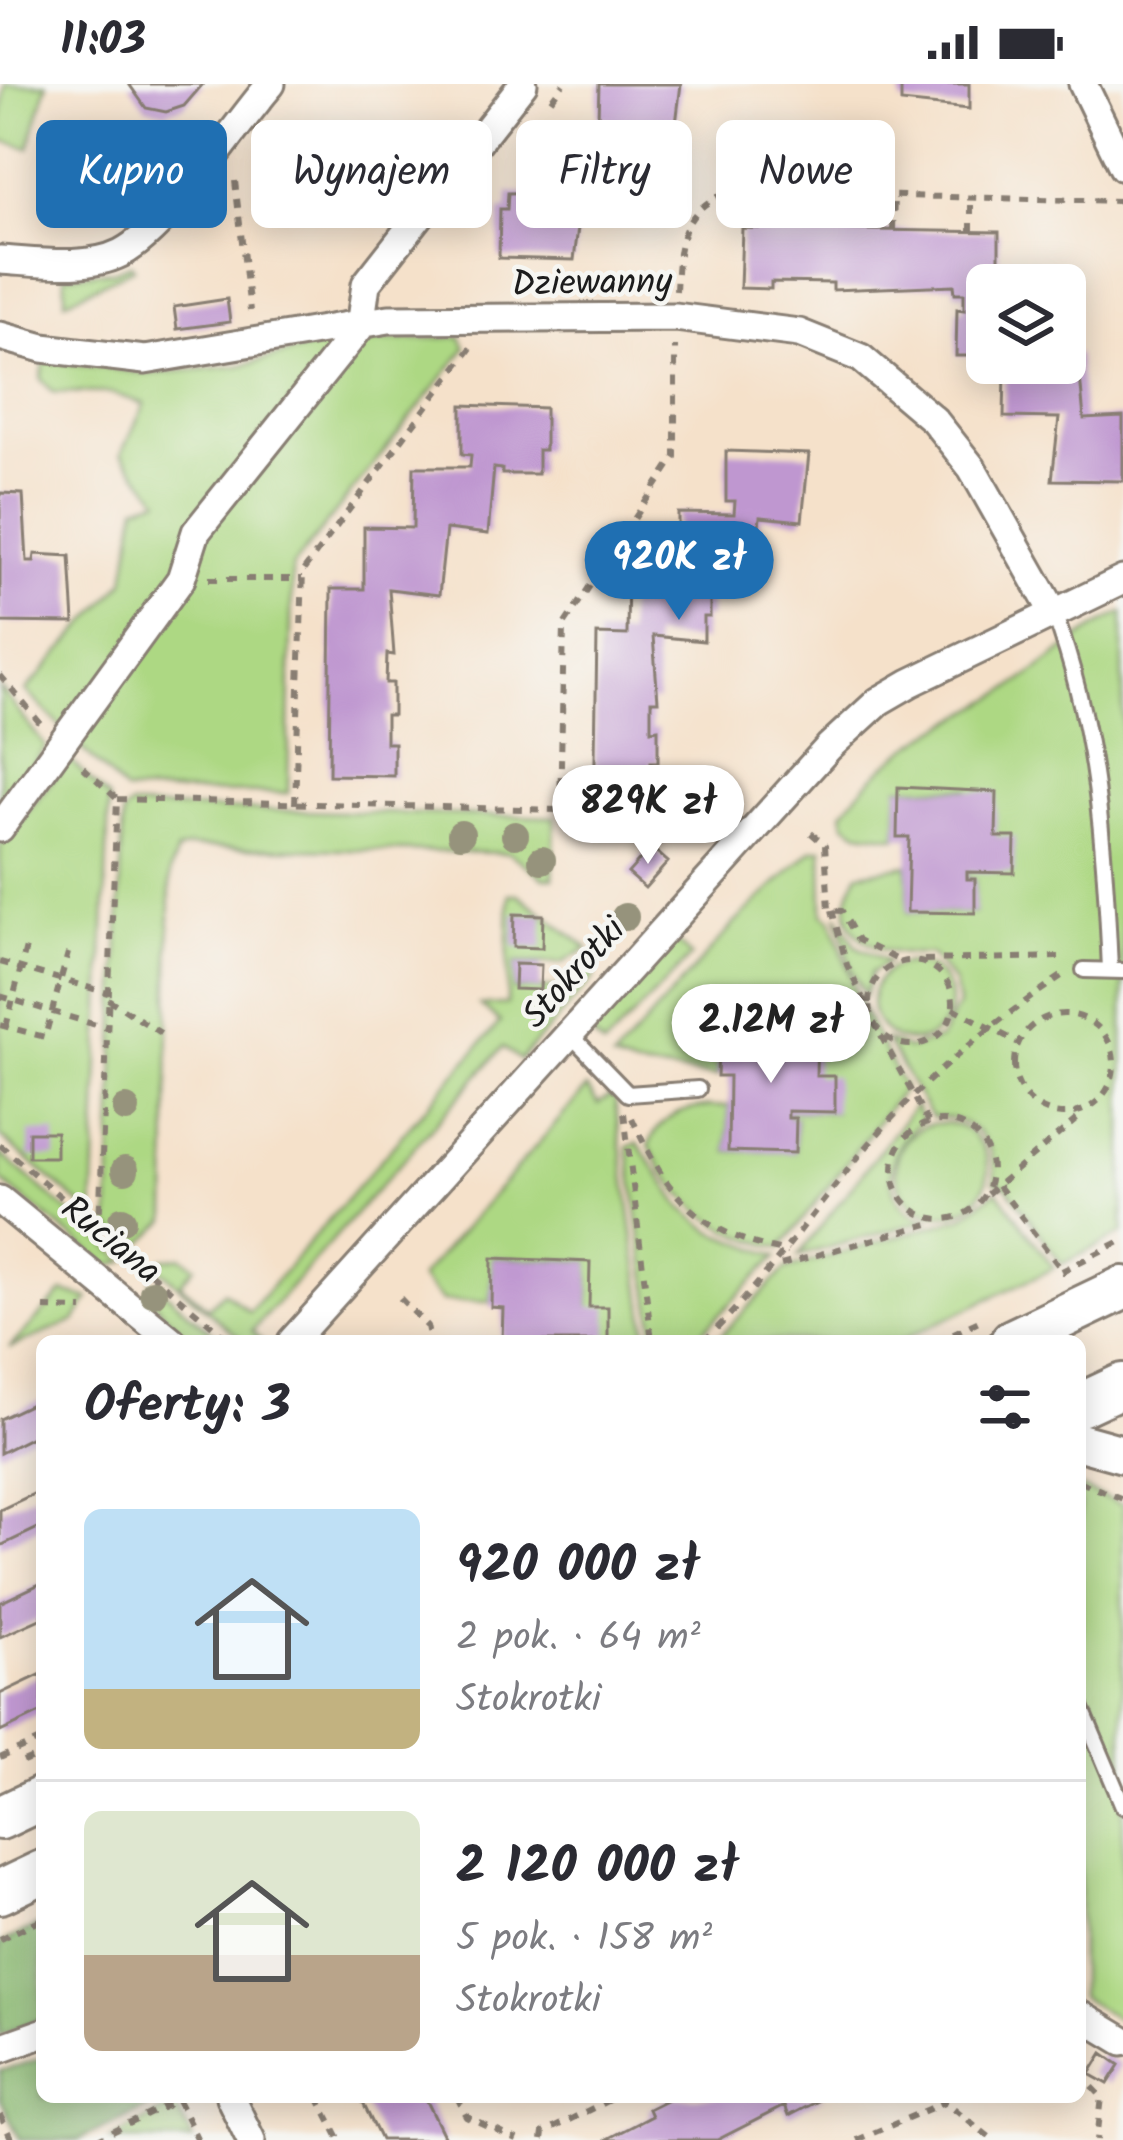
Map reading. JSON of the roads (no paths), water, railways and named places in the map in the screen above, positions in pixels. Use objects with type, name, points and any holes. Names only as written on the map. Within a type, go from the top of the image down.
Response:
[{"type":"main road","points":[[1029,1335],[1114,1304]]},
{"type":"main road","points":[[1086,1402],[1123,1385]]},
{"type":"main road","points":[[0,1818],[32,1787]]},
{"type":"main road","points":[[0,1892],[36,1875]]},
{"type":"street","points":[[0,260],[68,263],[118,255],[147,235],[271,84]]},
{"type":"street","points":[[0,828],[181,579],[196,532],[359,327],[366,284],[523,84]]},
{"type":"street","points":[[1083,84],[1123,167]]},
{"type":"street","name":"Dziewanny","points":[[0,336],[43,348],[145,360],[388,319],[491,322],[675,316],[799,333],[861,358],[887,375],[934,420],[972,468],[1054,613]]},
{"type":"street","name":"Stokrotki","points":[[297,1335],[829,746],[879,701],[1123,580]]},
{"type":"street","name":"Ruciana","points":[[0,1199],[165,1335]]},
{"type":"street","points":[[1086,1444],[1123,1454]]},
{"type":"street","points":[[1086,2019],[1123,2041]]},
{"type":"street","points":[[0,2048],[36,2035]]},
{"type":"street","points":[[233,2103],[251,2140]]},
{"type":"lane","points":[[1054,613],[1076,670],[1090,738],[1117,970],[1084,970]]},
{"type":"lane","points":[[570,1034],[628,1094],[698,1089]]},
{"type":"lane","points":[[1086,1718],[1123,1806]]}]
